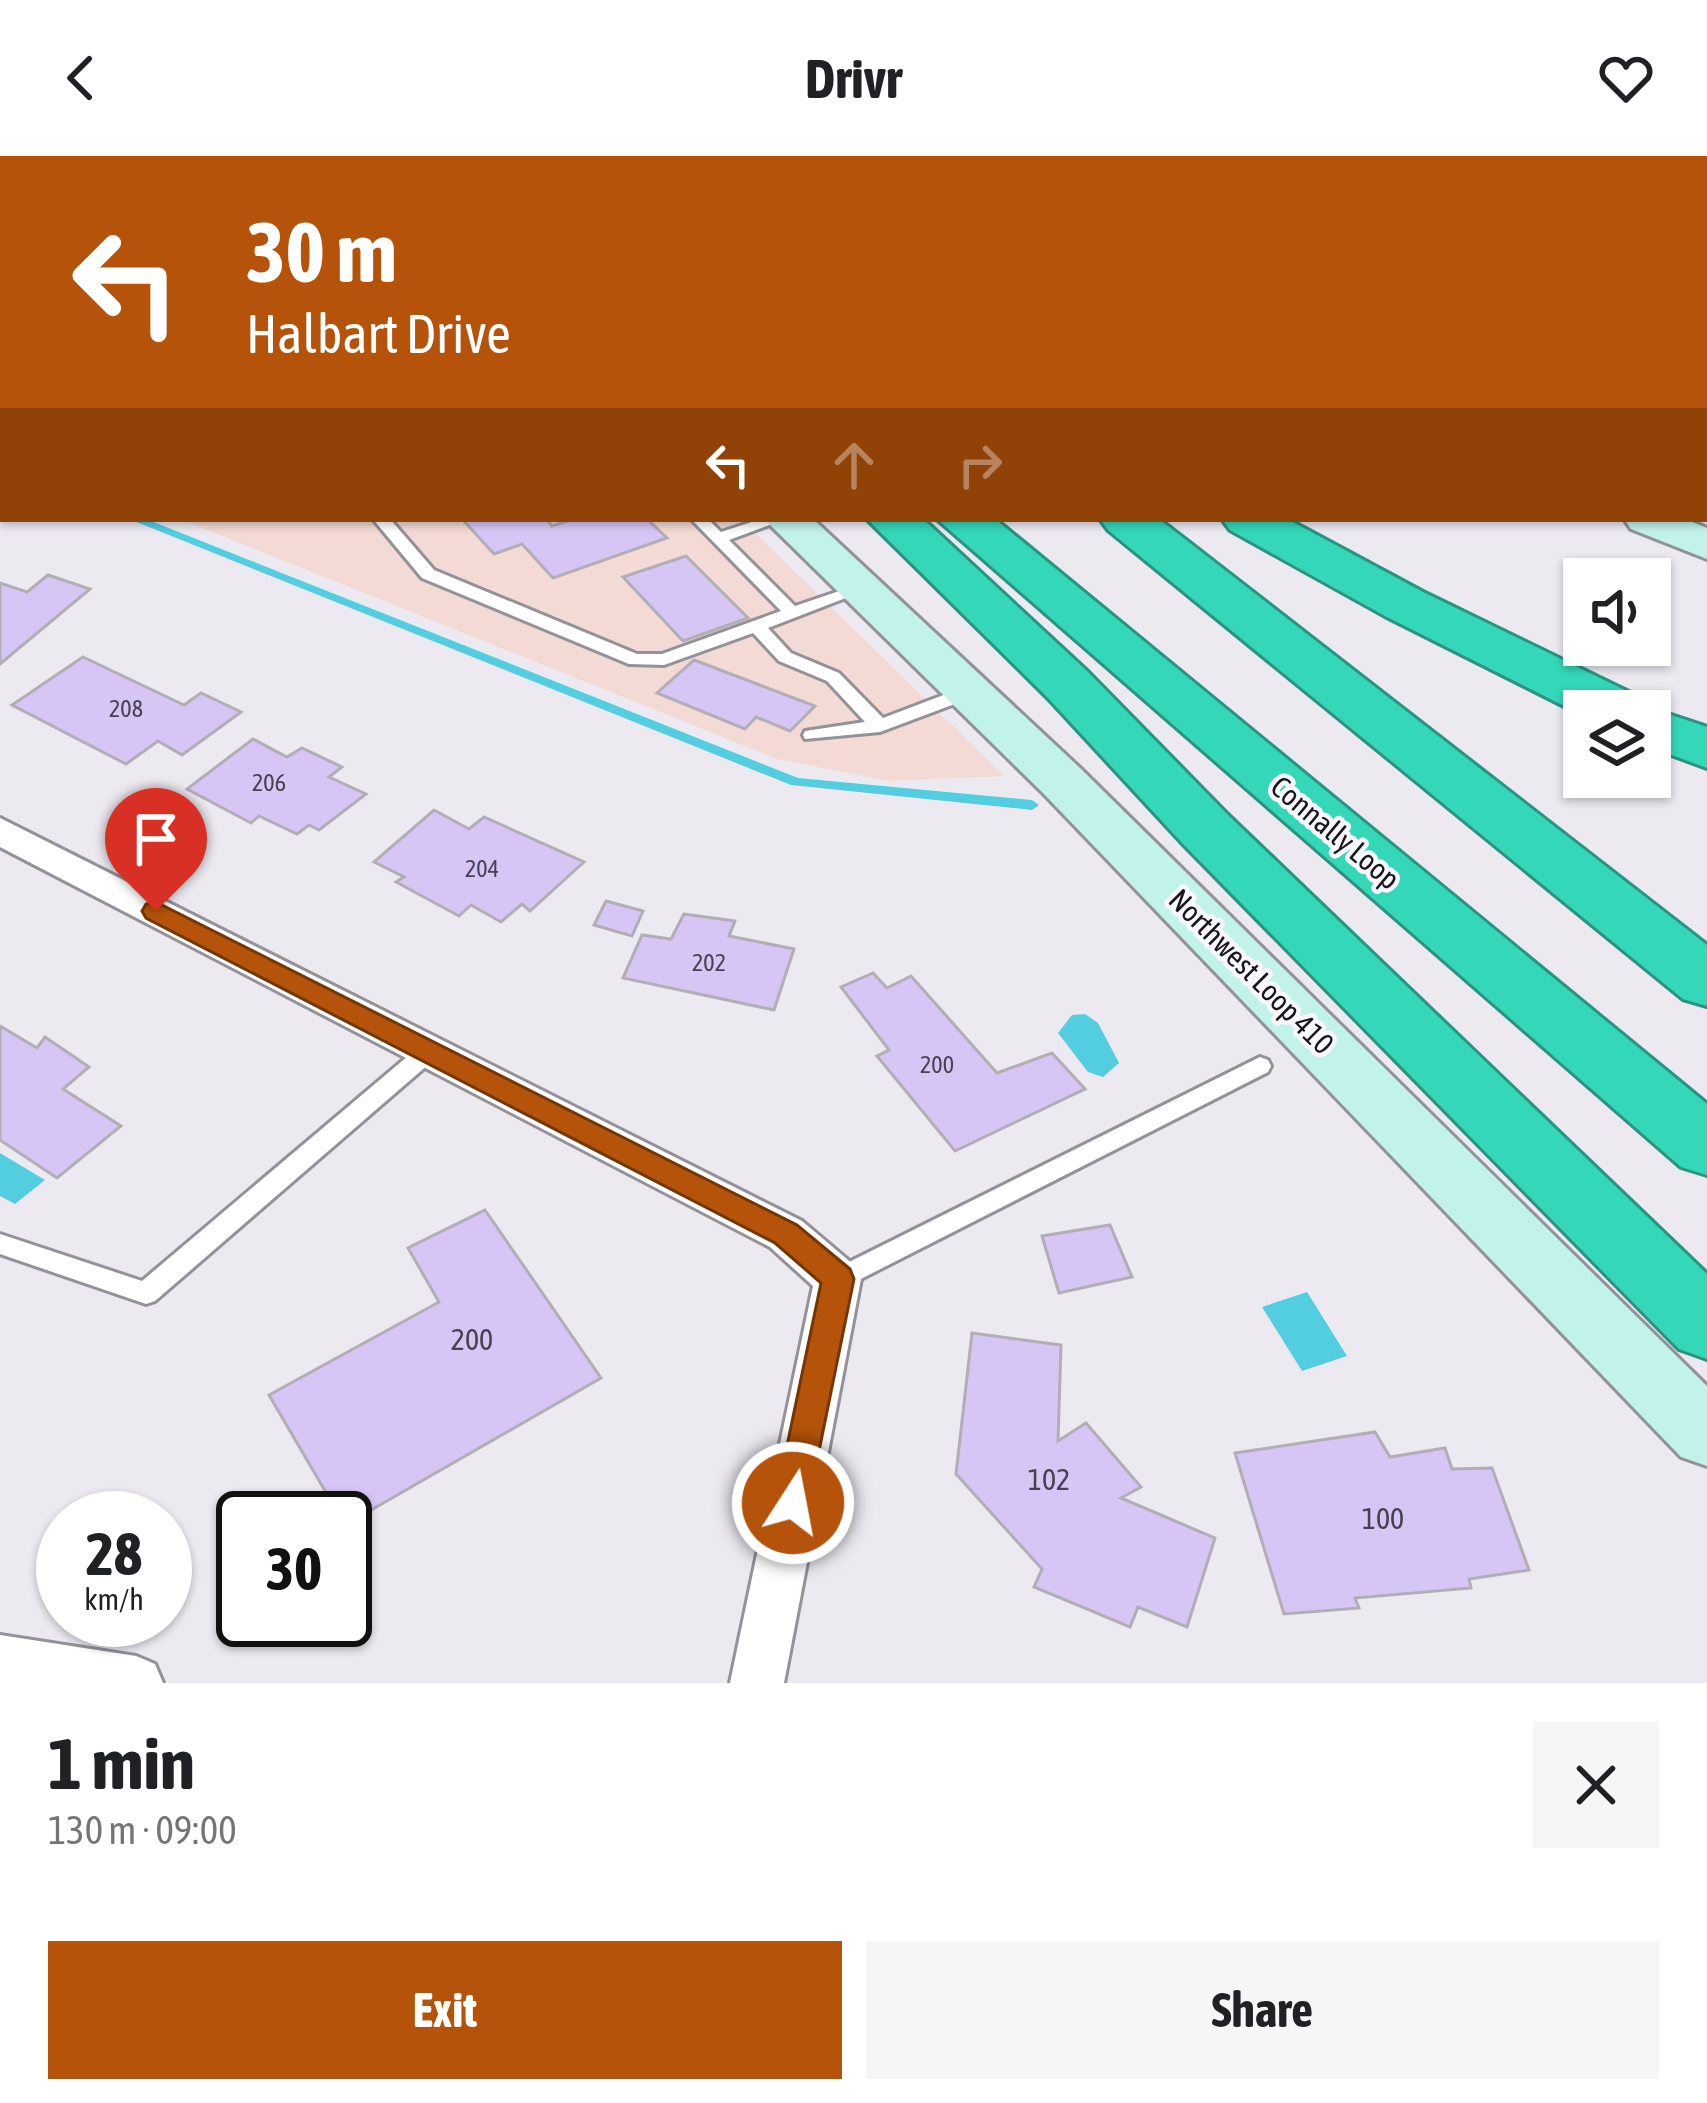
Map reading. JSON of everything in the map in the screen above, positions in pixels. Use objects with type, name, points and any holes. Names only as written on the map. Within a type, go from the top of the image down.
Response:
[{"type":"highway","points":[[896,522],[1068,685],[1206,830],[1707,1324]]},
{"type":"highway","name":"Connally Loop","points":[[967,522],[1707,1146]]},
{"type":"highway","points":[[1130,522],[1707,981]]},
{"type":"highway","points":[[1254,522],[1578,690]]},
{"type":"highway","points":[[1671,734],[1707,749]]},
{"type":"main road","name":"Northwest Loop 410","points":[[786,522],[969,692],[1707,1434]]},
{"type":"main road","points":[[1654,522],[1707,545]]},
{"type":"street","points":[[0,831],[786,1234],[838,1279],[758,1683]]},
{"type":"street","points":[[0,1662],[136,1683]]},
{"type":"lane","points":[[384,522],[428,574],[634,660],[664,659],[860,589]]},
{"type":"lane","points":[[702,522],[792,614]]},
{"type":"lane","points":[[718,538],[773,522]]},
{"type":"lane","points":[[756,626],[785,657],[833,677],[880,726]]},
{"type":"lane","points":[[812,736],[880,726],[969,692]]},
{"type":"lane","points":[[0,1244],[146,1293],[429,1051]]},
{"type":"lane","points":[[838,1279],[1260,1066]]},
{"type":"shaded area","points":[[187,522],[744,522],[1004,776],[889,781],[777,759]]},
{"type":"water","points":[[1085,1014],[1098,1023],[1119,1063],[1103,1077],[1088,1072],[1058,1033],[1072,1015]]},
{"type":"water","points":[[0,1153],[45,1180],[15,1204],[0,1196]]},
{"type":"water","points":[[1307,1292],[1347,1356],[1302,1371],[1262,1307]]},
{"type":"building","points":[[465,522],[549,522],[552,526],[650,522],[667,538],[553,578],[522,544],[494,554]]},
{"type":"building","points":[[686,556],[748,618],[683,641],[623,577]]},
{"type":"building","points":[[48,575],[90,589],[0,664],[0,583],[27,592]]},
{"type":"building","points":[[83,657],[184,705],[201,693],[241,712],[182,755],[158,741],[126,764],[12,705]]},
{"type":"building","points":[[694,660],[815,706],[790,731],[756,717],[745,729],[657,693]]},
{"type":"building","points":[[253,739],[287,757],[302,748],[342,767],[329,777],[366,794],[319,830],[309,825],[297,834],[259,816],[251,823],[187,789]]},
{"type":"building","points":[[434,810],[469,829],[484,817],[584,862],[530,911],[522,904],[501,922],[471,905],[459,916],[396,882],[404,877],[374,862]]},
{"type":"building","points":[[606,901],[643,911],[632,936],[594,925]]},
{"type":"building","points":[[684,914],[735,921],[729,936],[794,949],[774,1010],[623,978],[642,935],[671,939]]},
{"type":"building","points":[[873,973],[887,988],[911,976],[997,1073],[1052,1053],[1085,1089],[955,1151],[877,1056],[889,1050],[841,987]]},
{"type":"building","points":[[0,1026],[37,1048],[45,1037],[89,1067],[63,1089],[121,1126],[57,1178],[0,1140]]},
{"type":"building","points":[[485,1210],[601,1378],[372,1509],[372,1491],[325,1491],[269,1395],[439,1302],[408,1248]]},
{"type":"building","points":[[1110,1225],[1132,1277],[1059,1293],[1042,1236]]},
{"type":"building","points":[[972,1333],[1061,1345],[1058,1441],[1086,1423],[1141,1487],[1121,1498],[1215,1538],[1187,1627],[1138,1607],[1130,1627],[1034,1587],[1042,1569],[956,1474]]},
{"type":"building","points":[[1375,1432],[1390,1457],[1445,1448],[1452,1469],[1492,1468],[1529,1570],[1469,1579],[1471,1588],[1355,1598],[1359,1608],[1284,1614],[1235,1453]]},
{"type":"waterway","points":[[143,522],[796,782],[1032,805]]},
{"type":"route","points":[[156,911],[786,1234],[838,1279],[793,1503]]}]
